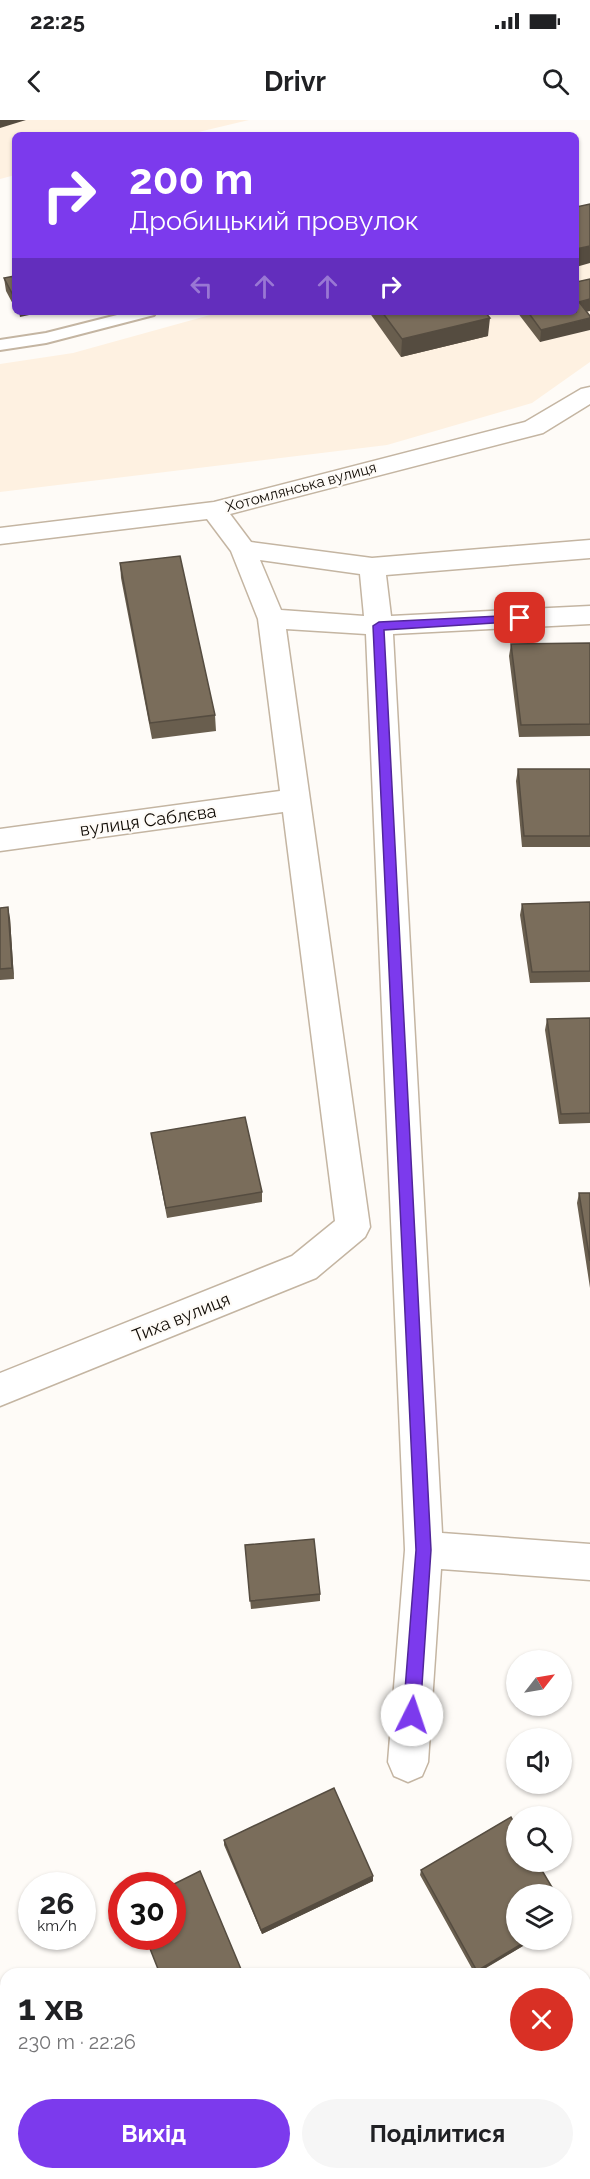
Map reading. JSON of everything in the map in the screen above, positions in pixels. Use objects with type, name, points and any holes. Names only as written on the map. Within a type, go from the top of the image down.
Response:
[{"type":"street","name":"Хотомлянська вулиця","points":[[0,536],[214,510],[534,428],[590,394]]},
{"type":"street","points":[[214,510],[243,549],[271,619],[295,800]]},
{"type":"street","points":[[243,549],[372,567],[590,549]]},
{"type":"street","points":[[372,567],[379,626],[424,1550],[408,1762]]},
{"type":"street","points":[[271,619],[379,626],[590,615]]},
{"type":"street","name":"вулиця Саблєва","points":[[0,840],[295,800]]},
{"type":"street","name":"Тиха вулиця","points":[[0,1390],[304,1267],[353,1227],[295,800]]},
{"type":"street","points":[[424,1550],[590,1562]]},
{"type":"lane","points":[[0,345],[46,338],[136,315]]},
{"type":"shaded area","points":[[0,120],[249,120],[199,132],[12,132],[12,176],[0,179]]},
{"type":"shaded area","points":[[590,221],[590,362],[532,403],[387,445],[0,492],[0,364],[73,353],[210,315],[579,315],[579,223]]},
{"type":"building","points":[[590,204],[590,246],[579,248],[579,206]]},
{"type":"building","points":[[12,277],[12,293],[4,278]]},
{"type":"building","points":[[590,279],[590,299],[579,302],[579,281]]},
{"type":"building","points":[[579,302],[590,316],[590,318],[541,330],[530,315],[579,315]]},
{"type":"building","points":[[384,315],[488,315],[490,318],[402,339]]},
{"type":"building","points":[[180,556],[215,715],[150,723],[120,563]]},
{"type":"building","points":[[590,643],[590,724],[521,725],[511,644]]},
{"type":"building","points":[[518,769],[590,769],[590,836],[524,836]]},
{"type":"building","points":[[590,902],[590,971],[532,972],[522,904]]},
{"type":"building","points":[[8,907],[12,968],[0,969],[0,908]]},
{"type":"building","points":[[590,1018],[590,1113],[561,1114],[547,1019]]},
{"type":"building","points":[[245,1117],[262,1192],[166,1208],[151,1133]]},
{"type":"building","points":[[579,1193],[590,1193],[590,1261]]},
{"type":"building","points":[[314,1539],[320,1594],[250,1601],[245,1545]]},
{"type":"building","points":[[334,1788],[373,1876],[261,1930],[224,1840]]},
{"type":"building","points":[[506,1820],[506,1872],[543,1872],[550,1884],[506,1884],[506,1950],[512,1950],[482,1968],[475,1968],[421,1870]]},
{"type":"building","points":[[200,1871],[240,1968],[158,1968],[151,1950],[186,1950],[186,1878]]},
{"type":"route","points":[[412,1715],[424,1550],[379,626],[520,618]]}]
